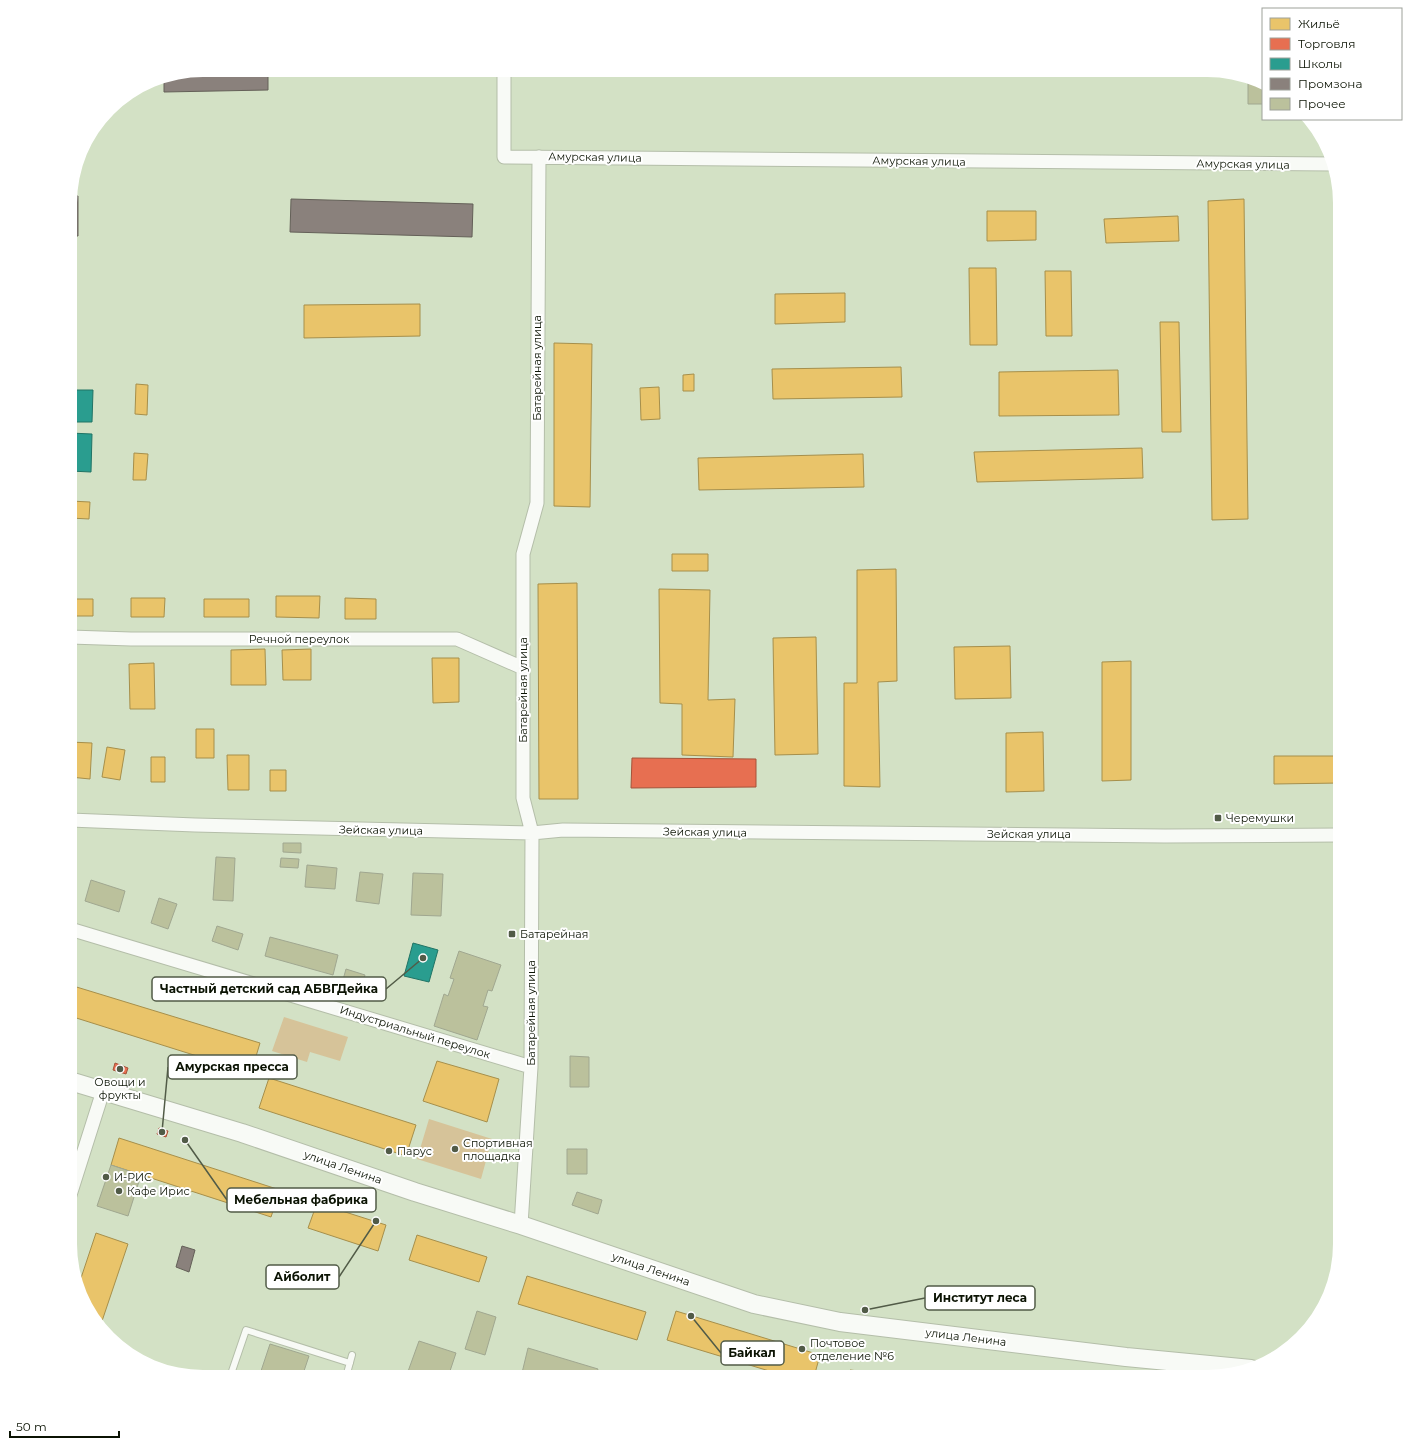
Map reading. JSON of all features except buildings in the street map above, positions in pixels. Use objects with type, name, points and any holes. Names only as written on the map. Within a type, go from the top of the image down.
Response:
[{"type":"main road","name":"улица Ленина","points":[[77,1083],[242,1133],[414,1192],[521,1225],[754,1304],[840,1322],[1126,1357],[1232,1368]]},
{"type":"street","name":"Амурская улица","points":[[504,77],[504,157],[1327,164]]},
{"type":"street","name":"Батарейная улица","points":[[521,1225],[531,1066],[532,833],[524,798],[523,554],[537,503],[538,157]]},
{"type":"street","name":"Речной переулок","points":[[77,637],[131,639],[457,639],[523,668]]},
{"type":"street","name":"Зейская улица","points":[[77,820],[188,825],[532,833],[563,830],[1165,836],[1333,835]]},
{"type":"street","name":"Индустриальный переулок","points":[[77,931],[531,1066]]},
{"type":"street","points":[[77,1173],[103,1091]]},
{"type":"lane","points":[[232,1370],[246,1330],[350,1363]]},
{"type":"lane","points":[[348,1370],[352,1355]]},
{"type":"shaded area","points":[[284,1017],[348,1037],[340,1061],[310,1052],[307,1062],[272,1051]]},
{"type":"shaded area","name":"Спортивная площадка","points":[[429,1119],[492,1139],[481,1179],[417,1159]]},
{"type":"place","name":"Черемушки","points":[[1218,818]]},
{"type":"place","name":"Батарейная","points":[[512,934]]},
{"type":"place","name":"Частный детский сад АБВГДейка","points":[[423,958]]},
{"type":"place","name":"Овощи и фрукты","points":[[120,1069]]},
{"type":"place","name":"Амурская пресса","points":[[162,1132]]},
{"type":"place","name":"Мебельная фабрика","points":[[185,1140]]},
{"type":"place","name":"Спортивная площадка","points":[[455,1149]]},
{"type":"place","name":"Парус","points":[[389,1151]]},
{"type":"place","name":"И-РИС","points":[[106,1177]]},
{"type":"place","name":"Кафе Ирис","points":[[119,1191]]},
{"type":"place","name":"Айболит","points":[[376,1221]]},
{"type":"place","name":"Институт леса","points":[[865,1310]]},
{"type":"place","name":"Байкал","points":[[691,1316]]},
{"type":"place","name":"Почтовое отделение №6","points":[[802,1349]]}]
